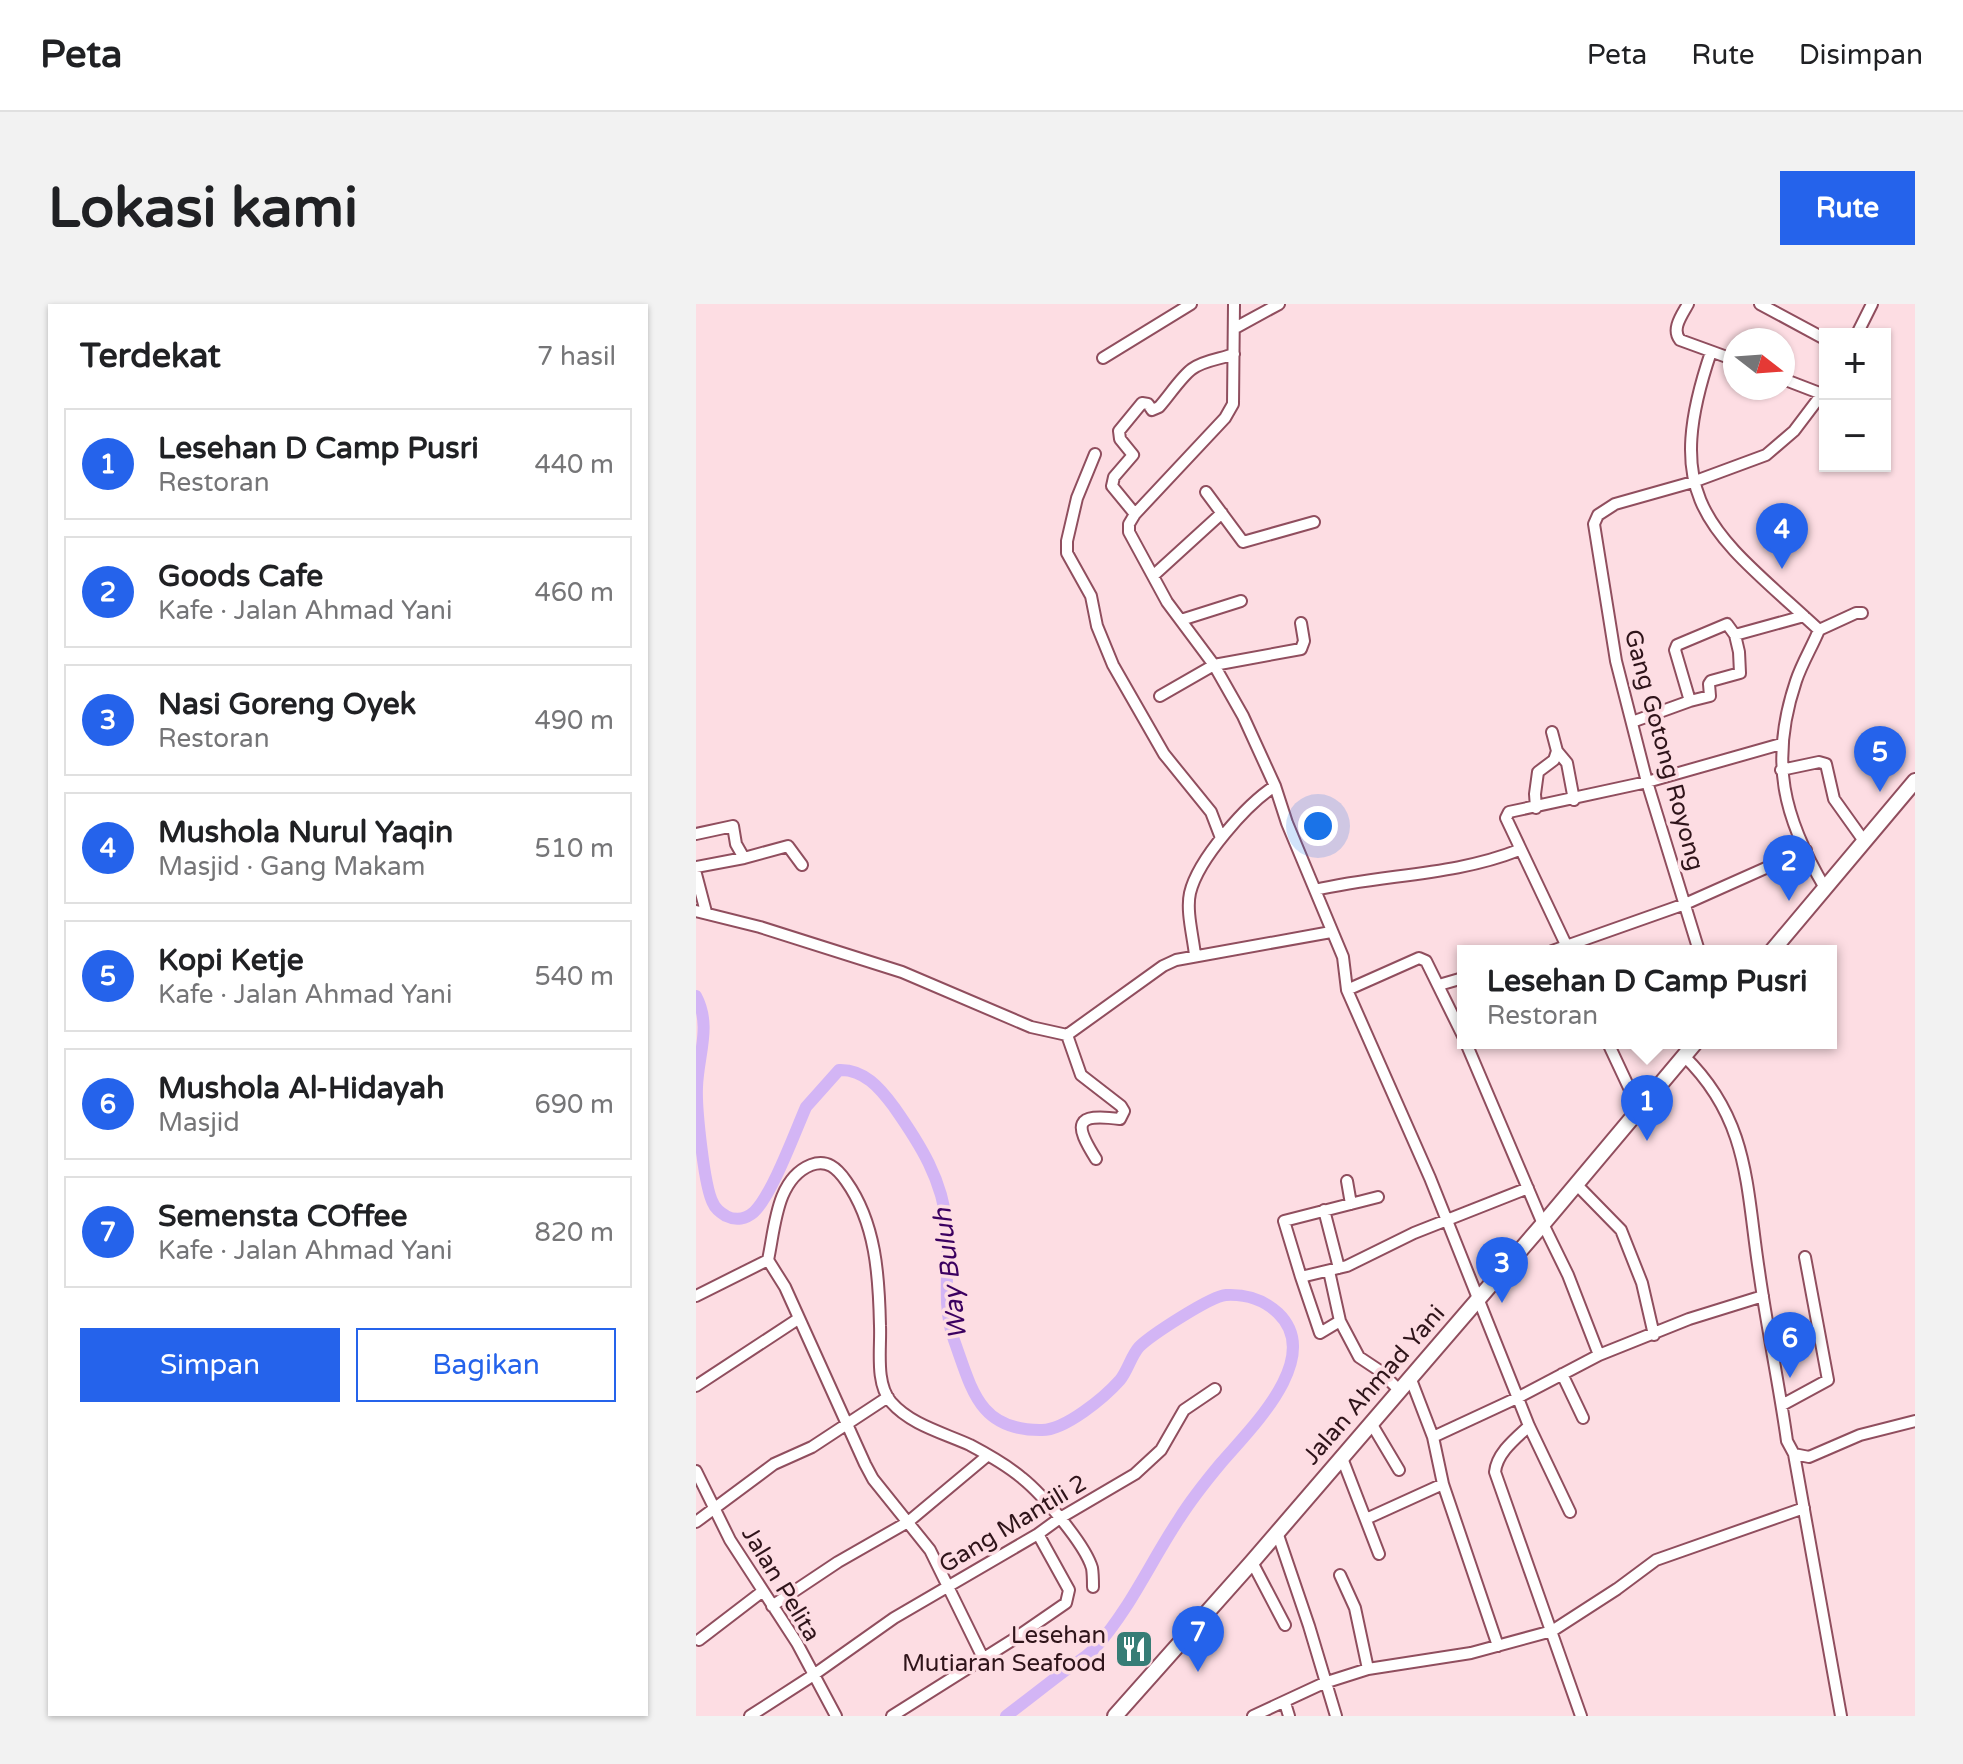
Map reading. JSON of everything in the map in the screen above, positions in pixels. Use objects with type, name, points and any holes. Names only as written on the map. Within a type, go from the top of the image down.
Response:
[{"type":"highway","points":[[1777,945],[1915,781]]},
{"type":"highway","name":"Jalan Ahmad Yani","points":[[1115,1716],[1342,1458],[1690,1049]]},
{"type":"street","points":[[1103,358],[1191,304]]},
{"type":"street","points":[[1234,304],[1233,404],[1225,418],[1135,514],[1129,524],[1129,532],[1167,602],[1214,665],[1243,716],[1275,786],[1343,957],[1347,990],[1479,1297],[1517,1398],[1570,1512]]},
{"type":"street","points":[[1235,328],[1279,304]]},
{"type":"street","points":[[1688,304],[1676,328],[1676,335],[1680,340],[1723,356]]},
{"type":"street","points":[[1760,304],[1819,336]]},
{"type":"street","points":[[1860,328],[1872,304]]},
{"type":"street","points":[[1711,352],[1694,408],[1690,460],[1693,482],[1707,516],[1729,546],[1819,630]]},
{"type":"street","points":[[1135,514],[1112,486],[1114,477],[1133,455],[1120,439],[1119,431],[1142,403],[1148,404],[1152,410],[1159,407],[1190,370],[1234,354]]},
{"type":"street","points":[[1795,383],[1819,390]]},
{"type":"street","points":[[1693,482],[1766,455],[1794,431],[1819,398]]},
{"type":"street","points":[[1095,454],[1077,498],[1067,553],[1091,596],[1097,626],[1113,665],[1164,754],[1211,812],[1221,838]]},
{"type":"street","name":"Gang Gotong Royong","points":[[1693,482],[1615,504],[1598,515],[1594,524],[1616,661],[1647,782],[1697,945]]},
{"type":"street","points":[[1206,492],[1240,540],[1247,543],[1314,522]]},
{"type":"street","points":[[1154,575],[1222,513]]},
{"type":"street","points":[[1181,620],[1241,601]]},
{"type":"street","points":[[1825,888],[1786,803],[1781,744],[1797,677],[1819,630],[1862,613]]},
{"type":"street","points":[[1735,635],[1804,616]]},
{"type":"street","points":[[1160,696],[1214,665],[1301,649],[1304,641],[1301,623]]},
{"type":"street","points":[[1632,722],[1710,696],[1711,681],[1740,673],[1735,635],[1727,624],[1675,648],[1690,701]]},
{"type":"street","points":[[1552,732],[1557,751],[1567,763],[1574,800]]},
{"type":"street","points":[[1566,945],[1519,850],[1507,815],[1647,782],[1781,744]]},
{"type":"street","points":[[1536,808],[1538,772],[1554,760],[1557,751]]},
{"type":"street","points":[[1781,770],[1819,762],[1826,764],[1834,799],[1864,841]]},
{"type":"street","points":[[1195,955],[1190,894],[1221,838],[1259,796],[1275,786]]},
{"type":"street","points":[[696,834],[733,826],[736,844],[744,858]]},
{"type":"street","points":[[696,867],[788,846],[802,865]]},
{"type":"street","points":[[1315,890],[1368,878],[1474,866],[1519,850]]},
{"type":"street","points":[[1578,945],[1685,904],[1806,850]]},
{"type":"street","points":[[696,874],[701,912],[902,972],[1031,1027],[1067,1035],[1163,966],[1195,955],[1331,932]]},
{"type":"street","points":[[1347,990],[1419,958],[1426,961],[1457,1023]]},
{"type":"street","points":[[1439,985],[1457,980]]},
{"type":"street","points":[[1067,1035],[1081,1075],[1124,1111],[1120,1119],[1096,1117],[1086,1119],[1082,1124],[1081,1135],[1096,1159]]},
{"type":"street","points":[[1469,1049],[1568,1275],[1599,1355]]},
{"type":"street","points":[[1611,1049],[1639,1109]]},
{"type":"street","points":[[1684,1056],[1705,1076],[1721,1103],[1742,1155],[1749,1182],[1763,1296],[1787,1441],[1794,1454],[1841,1716]]},
{"type":"street","points":[[983,1658],[930,1550],[873,1479],[785,1287],[768,1260],[777,1217],[791,1179],[799,1171],[826,1163],[839,1171],[854,1192],[870,1227],[880,1325],[880,1366],[888,1397],[897,1408],[916,1421],[974,1447],[1022,1478],[1060,1518],[1092,1568],[1093,1587]]},
{"type":"street","points":[[1347,1181],[1351,1204]]},
{"type":"street","points":[[1576,1184],[1621,1230],[1642,1283],[1654,1335]]},
{"type":"street","points":[[1301,1277],[1334,1270],[1404,1237],[1528,1188]]},
{"type":"street","points":[[1340,1321],[1320,1333],[1284,1221],[1378,1197]]},
{"type":"street","points":[[1324,1210],[1340,1321],[1359,1357],[1380,1371],[1399,1390]]},
{"type":"street","points":[[1782,1405],[1828,1380],[1805,1257]]},
{"type":"street","points":[[696,1296],[768,1260]]},
{"type":"street","points":[[1433,1437],[1599,1355],[1689,1319],[1763,1296]]},
{"type":"street","points":[[696,1386],[798,1319]]},
{"type":"street","points":[[1562,1374],[1583,1418]]},
{"type":"street","points":[[1410,1377],[1433,1437],[1443,1484],[1498,1646]]},
{"type":"street","name":"Gang Mantili 2","points":[[750,1716],[894,1618],[1135,1474],[1161,1450],[1184,1410],[1215,1389]]},
{"type":"street","points":[[696,1522],[774,1464],[812,1447],[888,1397]]},
{"type":"street","points":[[1794,1454],[1809,1457],[1860,1435],[1915,1421]]},
{"type":"street","points":[[1371,1423],[1399,1470]]},
{"type":"street","points":[[1529,1426],[1509,1445],[1497,1462],[1495,1472],[1581,1716]]},
{"type":"street","points":[[772,1606],[838,1562],[908,1522],[987,1456]]},
{"type":"street","points":[[1342,1458],[1379,1554]]},
{"type":"street","name":"Jalan Pelita","points":[[696,1471],[714,1510],[797,1643],[836,1716]]},
{"type":"street","points":[[1366,1519],[1443,1484]]},
{"type":"street","points":[[1253,1716],[1324,1683],[1368,1669],[1421,1662],[1552,1631],[1656,1560],[1804,1508]]},
{"type":"street","points":[[1277,1532],[1336,1716]]},
{"type":"street","points":[[892,1716],[1066,1603],[1069,1590],[1038,1534]]},
{"type":"street","points":[[1252,1562],[1285,1625]]},
{"type":"street","points":[[1340,1575],[1355,1608],[1368,1669]]},
{"type":"street","points":[[699,1640],[763,1591]]},
{"type":"street","points":[[1285,1703],[1289,1716]]},
{"type":"waterway","name":"Way Buluh","points":[[696,996],[704,1030],[697,1087],[699,1128],[707,1181],[715,1207],[733,1218],[744,1218],[754,1212],[775,1178],[806,1107],[839,1070],[856,1073],[871,1081],[904,1121],[935,1178],[947,1227],[950,1326],[973,1391],[991,1415],[1004,1423],[1042,1430],[1073,1419],[1120,1380],[1136,1351],[1146,1341],[1218,1297],[1240,1295],[1254,1298],[1278,1313],[1290,1331],[1293,1351],[1288,1372],[1278,1392],[1189,1505],[1108,1632],[1089,1653],[1006,1716]]},
{"type":"place","name":"Mushola Nurul Yaqin","points":[[1782,569]]},
{"type":"place","name":"Kopi Ketje","points":[[1880,792]]},
{"type":"place","name":"Goods Cafe","points":[[1789,901]]},
{"type":"place","name":"Lesehan D Camp Pusri","points":[[1647,1141]]},
{"type":"place","name":"Nasi Goreng Oyek","points":[[1502,1303]]},
{"type":"place","name":"Mushola Al-Hidayah","points":[[1790,1378]]},
{"type":"place","name":"Lesehan Mutiaran Seafood","points":[[1134,1649]]},
{"type":"place","name":"Semensta COffee","points":[[1198,1672]]}]
